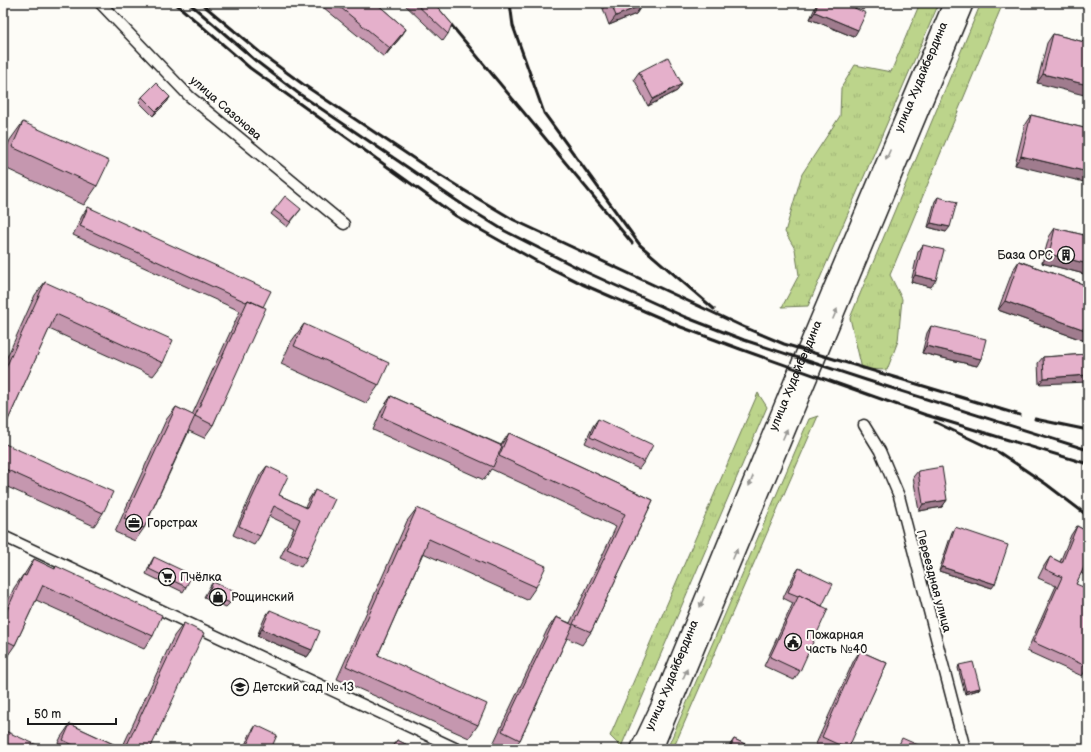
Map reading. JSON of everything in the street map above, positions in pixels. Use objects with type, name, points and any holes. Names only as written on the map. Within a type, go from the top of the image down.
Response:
[{"type":"main road","name":"улица Худайбердина","points":[[639,749],[659,707],[794,378],[952,3]]},
{"type":"main road","name":"улица Худайбердина","points":[[654,749],[965,3]]},
{"type":"main road","points":[[643,749],[659,707]]},
{"type":"street","name":"улица Сазонова","points":[[100,3],[189,96],[344,224]]},
{"type":"street","name":"Переездная улица","points":[[864,425],[880,451],[899,496],[965,749]]},
{"type":"street","points":[[3,536],[457,749]]},
{"type":"green space","points":[[920,3],[939,3],[808,306],[782,307],[799,275],[795,249],[785,232],[802,174],[840,116],[841,88],[855,65],[891,72]]},
{"type":"green space","points":[[981,3],[1003,3],[890,275],[902,299],[898,341],[887,370],[862,369],[850,318]]},
{"type":"green space","points":[[758,393],[767,407],[621,747],[610,736]]},
{"type":"green space","points":[[818,416],[673,749],[667,749],[809,419]]},
{"type":"building","points":[[335,3],[376,3],[406,29],[390,48]]},
{"type":"building","points":[[415,3],[434,3],[452,24],[448,34]]},
{"type":"building","points":[[611,3],[642,3],[642,5],[616,16]]},
{"type":"building","points":[[818,3],[843,3],[866,13],[858,30],[815,12]]},
{"type":"building","points":[[1053,34],[1088,43],[1088,85],[1043,74]]},
{"type":"building","points":[[668,57],[682,84],[653,99],[639,72]]},
{"type":"building","points":[[156,83],[170,97],[156,111],[142,97]]},
{"type":"building","points":[[1031,115],[1088,129],[1088,172],[1021,156]]},
{"type":"building","points":[[23,122],[109,161],[97,186],[12,147]]},
{"type":"building","points":[[285,196],[301,209],[290,222],[274,210]]},
{"type":"building","points":[[938,197],[957,202],[950,227],[931,223]]},
{"type":"building","points":[[88,207],[271,291],[263,307],[248,300],[246,302],[80,226]]},
{"type":"building","points":[[1055,228],[1088,236],[1088,264],[1049,254]]},
{"type":"building","points":[[923,245],[944,250],[936,280],[915,275]]},
{"type":"building","points":[[1019,261],[1088,286],[1088,331],[1005,301]]},
{"type":"building","points":[[45,282],[173,340],[163,363],[56,314],[3,431],[3,374]]},
{"type":"building","points":[[248,300],[266,308],[213,425],[195,416]]},
{"type":"building","points":[[304,324],[389,363],[379,385],[294,346]]},
{"type":"building","points":[[931,326],[986,339],[981,359],[926,346]]},
{"type":"building","points":[[1088,354],[1088,375],[1044,378],[1043,357]]},
{"type":"building","points":[[391,396],[502,446],[493,467],[382,417]]},
{"type":"building","points":[[176,407],[195,416],[144,528],[124,519]]},
{"type":"building","points":[[598,419],[653,445],[644,462],[590,437]]},
{"type":"building","points":[[509,433],[653,500],[591,632],[573,624],[625,514],[499,456]]},
{"type":"building","points":[[3,443],[113,492],[103,513],[3,468]]},
{"type":"building","points":[[267,466],[288,476],[279,495],[307,508],[315,490],[335,499],[307,558],[287,549],[300,519],[274,506],[260,536],[239,526]]},
{"type":"building","points":[[942,467],[947,500],[923,504],[918,471]]},
{"type":"building","points":[[417,508],[546,566],[536,587],[429,539],[378,655],[487,704],[478,725],[346,666]]},
{"type":"building","points":[[1077,526],[1088,532],[1088,564],[1086,563],[1076,584],[1088,589],[1088,667],[1033,642],[1062,577],[1045,569],[1050,557],[1062,563]]},
{"type":"building","points":[[955,527],[1008,545],[995,584],[942,567]]},
{"type":"building","points":[[154,557],[192,575],[186,587],[149,569]]},
{"type":"building","points":[[34,559],[55,569],[56,566],[162,615],[153,636],[43,585],[15,645],[3,639],[3,619],[23,575],[26,576]]},
{"type":"building","points":[[799,568],[833,584],[822,606],[799,595],[798,596],[788,592]]},
{"type":"building","points":[[213,582],[235,592],[230,603],[208,593]]},
{"type":"building","name":"Пожарная часть №40","points":[[799,595],[828,609],[800,671],[770,657]]},
{"type":"building","points":[[270,610],[320,631],[312,650],[262,629]]},
{"type":"building","points":[[556,617],[573,625],[520,740],[502,731]]},
{"type":"building","points":[[184,623],[204,633],[150,749],[125,749]]},
{"type":"building","points":[[860,651],[887,663],[848,749],[822,737]]},
{"type":"building","points":[[973,662],[980,688],[966,691],[959,665]]},
{"type":"building","points":[[70,724],[124,749],[81,749],[63,740]]},
{"type":"building","points":[[256,725],[277,735],[271,749],[245,749]]},
{"type":"building","points":[[3,730],[46,749],[3,749]]},
{"type":"building","points":[[902,738],[927,749],[897,749]]},
{"type":"building","points":[[734,739],[756,749],[729,749]]},
{"type":"building","points":[[397,740],[416,749],[392,749]]},
{"type":"railway","points":[[175,3],[250,68],[456,216],[538,262],[582,284],[681,327],[740,349],[926,415],[1088,464]]},
{"type":"railway","points":[[189,3],[256,61],[298,93],[463,205],[505,231],[586,272],[685,317],[744,340],[1088,450]]},
{"type":"railway","points":[[201,3],[263,55],[304,85],[425,166],[514,220],[746,328],[784,344],[1020,415]]},
{"type":"railway","points":[[433,3],[632,243]]},
{"type":"railway","points":[[510,3],[513,26],[544,113],[640,245],[714,309]]},
{"type":"railway","points":[[1035,419],[1088,430]]},
{"type":"railway","points":[[935,422],[1000,453],[1046,484],[1088,516]]},
{"type":"place","name":"База ОРС","points":[[1066,255]]},
{"type":"place","name":"Горстрах","points":[[134,523]]},
{"type":"place","name":"Пчёлка","points":[[167,577]]},
{"type":"place","name":"Рощинский","points":[[218,597]]},
{"type":"place","name":"Пожарная часть №40","points":[[793,642]]},
{"type":"place","name":"Детский сад № 13","points":[[240,687]]}]
